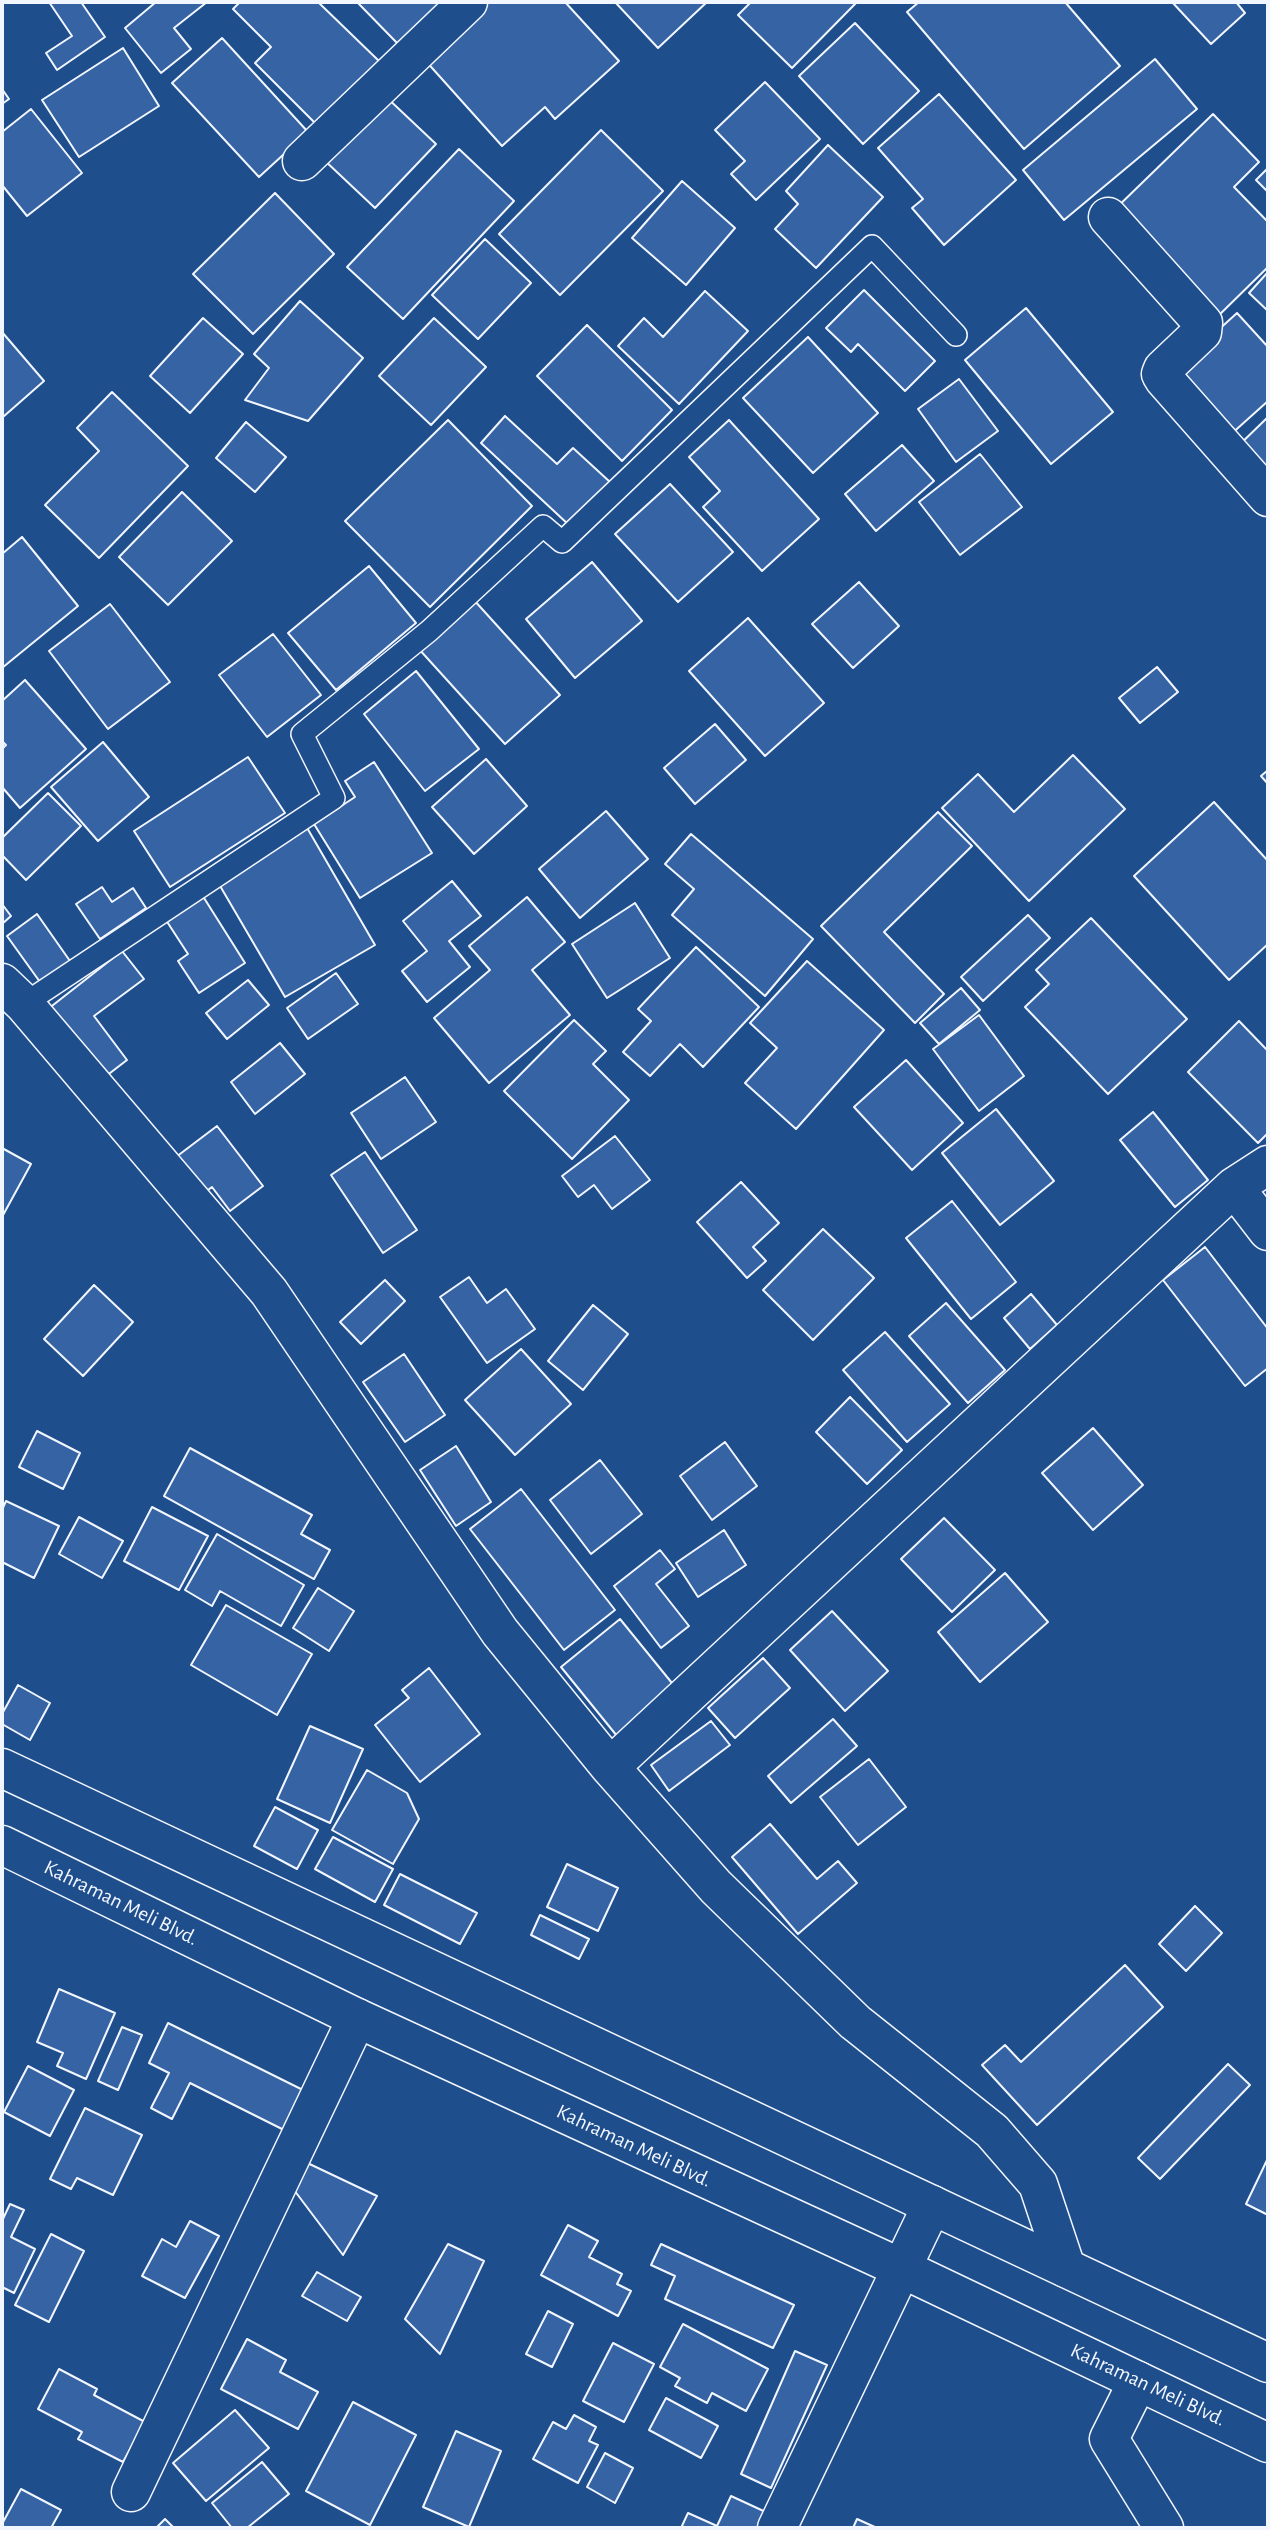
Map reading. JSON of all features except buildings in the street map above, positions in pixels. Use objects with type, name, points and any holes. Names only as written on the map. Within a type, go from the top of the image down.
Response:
[{"type":"main road","points":[[302,161],[468,2]]},
{"type":"main road","points":[[1108,217],[1205,327],[1161,374],[1268,497]]},
{"type":"main road","points":[[13,993],[269,1292],[500,1632],[610,1768],[716,1887],[855,2022],[992,2131],[1038,2184],[1066,2268]]},
{"type":"main road","points":[[610,1768],[1234,1187],[1268,1165]]},
{"type":"main road","points":[[1234,1187],[1268,1231]]},
{"type":"main road","points":[[2,1768],[1268,2363]]},
{"type":"main road","name":"Kahraman Meli Blvd.","points":[[2,1845],[357,2018],[903,2269],[1268,2443]]},
{"type":"main road","points":[[131,2492],[357,2018]]},
{"type":"main road","points":[[777,2528],[933,2205]]},
{"type":"main road","points":[[1138,2381],[1110,2439],[1164,2528]]},
{"type":"lane","points":[[13,993],[334,798],[302,734],[429,631],[543,526],[562,542],[872,246],[956,335]]}]
